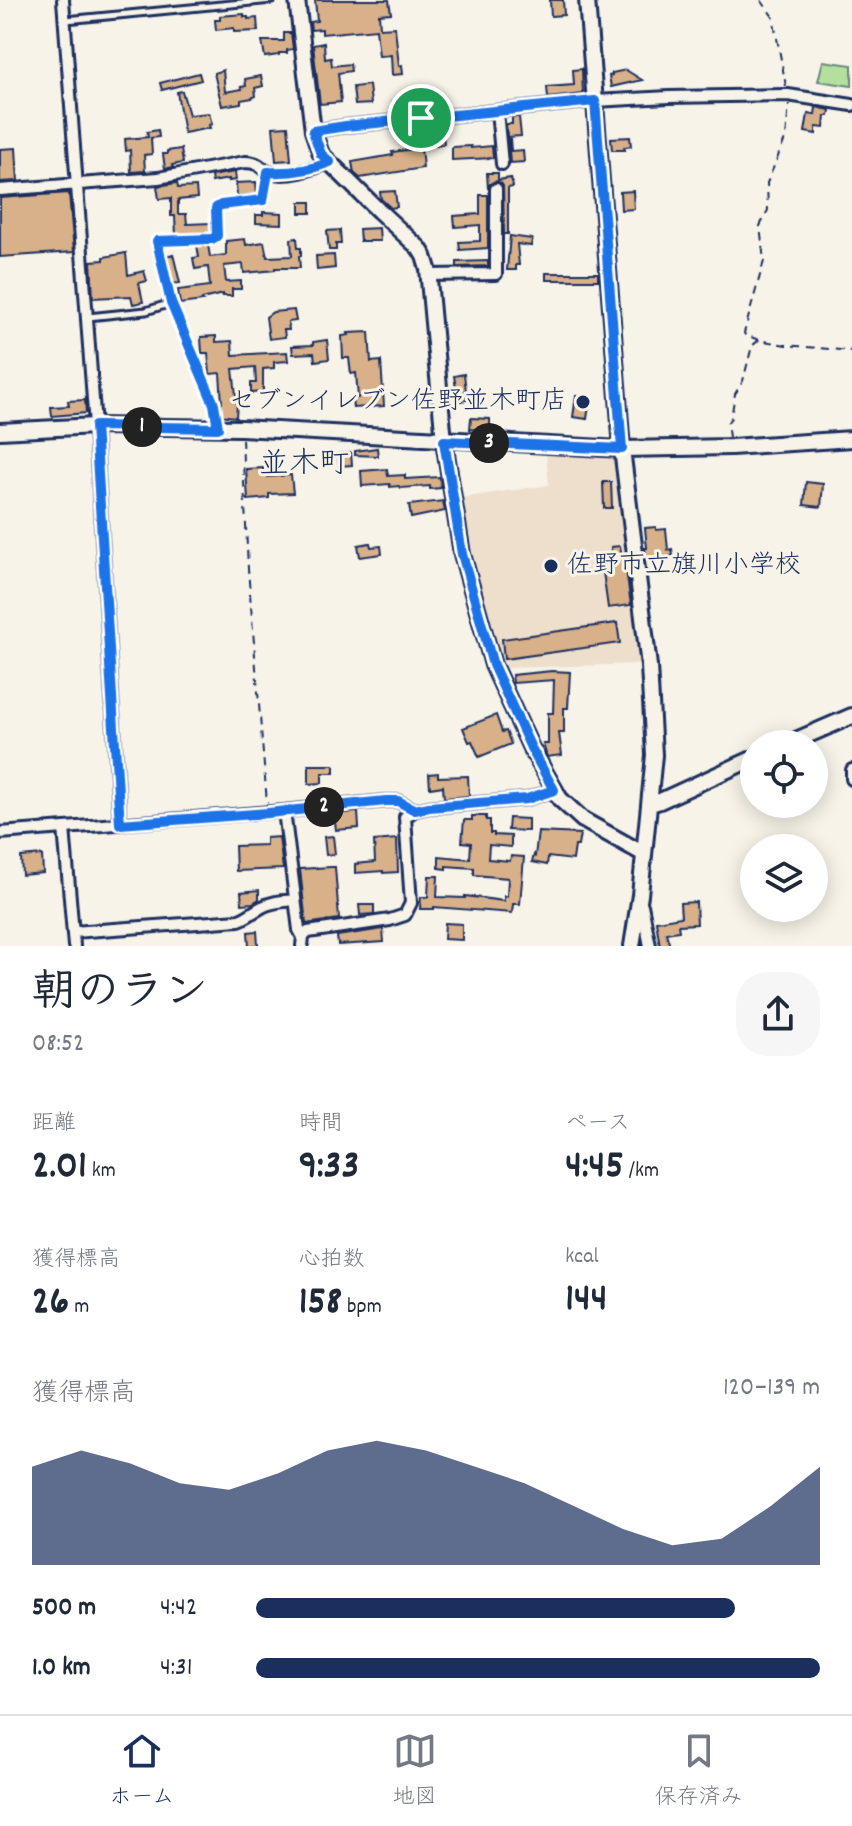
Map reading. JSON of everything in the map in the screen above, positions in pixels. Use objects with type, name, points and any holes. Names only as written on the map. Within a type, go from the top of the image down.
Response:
[{"type":"street","points":[[63,0],[95,426],[120,824]]},
{"type":"street","points":[[297,0],[313,131],[321,154],[424,256],[444,441],[462,554],[493,665],[531,748],[560,799],[583,820],[644,854]]},
{"type":"street","points":[[587,0],[622,449],[649,666],[654,755],[632,946]]},
{"type":"street","points":[[313,131],[595,101],[669,97],[788,95],[852,105]]},
{"type":"street","points":[[497,111],[502,164]]},
{"type":"street","points":[[0,190],[158,178],[245,162],[258,162],[268,172],[286,173],[330,162]]},
{"type":"street","points":[[428,275],[496,274],[496,189]]},
{"type":"street","points":[[0,431],[95,426],[241,428],[622,449],[731,447],[852,439]]},
{"type":"street","points":[[820,730],[852,716]]},
{"type":"street","points":[[650,804],[740,764]]},
{"type":"street","points":[[852,770],[852,779]]},
{"type":"street","points":[[302,942],[308,932],[405,915],[411,903],[405,817],[415,810],[527,799],[554,790]]},
{"type":"street","points":[[0,833],[386,801],[398,801],[415,810]]},
{"type":"street","points":[[284,811],[302,942]]},
{"type":"street","points":[[64,828],[74,946]]},
{"type":"street","points":[[640,895],[650,946]]},
{"type":"street","points":[[73,932],[239,920],[263,906],[295,900]]},
{"type":"lane","points":[[65,20],[272,0]]},
{"type":"lane","points":[[87,317],[146,311],[171,303],[157,241],[212,239],[217,236],[216,208],[263,200],[268,172]]},
{"type":"path","points":[[761,0],[773,17],[789,106],[786,137],[767,183],[768,210],[760,226],[764,261],[744,333],[759,340],[786,345],[852,351]]},
{"type":"path","points":[[171,303],[214,404],[218,428]]},
{"type":"path","points":[[731,447],[727,423],[731,418],[732,401],[743,381],[752,346],[759,340]]},
{"type":"path","points":[[241,428],[248,569],[268,813]]},
{"type":"shaded area","name":"佐野市立旗川小学校","points":[[546,454],[616,456],[641,664],[506,668],[490,629],[468,556],[459,498],[549,485]]},
{"type":"green space","points":[[823,61],[852,65],[852,86],[818,81]]},
{"type":"building","points":[[315,0],[389,0],[391,13],[379,14],[380,28],[395,27],[399,66],[402,65],[403,74],[392,75],[391,55],[379,56],[376,29],[322,34],[322,29],[311,30],[310,22],[317,21]]},
{"type":"building","points":[[550,0],[563,0],[564,15],[551,16]]},
{"type":"building","points":[[244,14],[248,19],[257,18],[258,31],[234,32],[234,28],[216,30],[215,20],[220,20],[220,16]]},
{"type":"building","points":[[284,33],[291,33],[293,49],[265,57],[262,41],[284,41]]},
{"type":"building","points":[[324,43],[325,59],[331,58],[332,66],[350,64],[351,71],[338,73],[341,102],[320,104],[313,45]]},
{"type":"building","points":[[582,69],[583,94],[548,98],[547,87],[574,85],[573,70]]},
{"type":"building","points":[[223,70],[225,92],[242,89],[246,86],[245,79],[261,76],[263,86],[255,88],[256,96],[252,98],[222,106],[214,73]]},
{"type":"building","points":[[626,70],[642,80],[611,87],[609,76]]},
{"type":"building","points":[[199,73],[201,80],[162,90],[160,83]]},
{"type":"building","points":[[369,85],[371,104],[355,105],[353,87]]},
{"type":"building","points":[[182,91],[189,115],[209,113],[210,128],[184,133],[177,92]]},
{"type":"building","points":[[410,100],[411,111],[394,112],[393,101]]},
{"type":"building","points":[[816,107],[830,110],[829,116],[825,116],[824,128],[816,127],[816,134],[805,132],[808,114],[815,115]]},
{"type":"building","points":[[512,117],[519,117],[521,136],[507,137],[506,124],[512,124]]},
{"type":"building","points":[[442,125],[444,144],[418,148],[415,128]]},
{"type":"building","points":[[288,126],[291,160],[276,161],[273,127]]},
{"type":"building","points":[[158,130],[159,137],[151,138],[152,154],[144,155],[145,171],[131,172],[130,150],[126,151],[125,139],[148,137],[147,132]]},
{"type":"building","points":[[630,137],[631,146],[624,147],[625,150],[612,150],[611,138]]},
{"type":"building","points":[[508,138],[511,151],[523,150],[524,162],[510,163]]},
{"type":"building","points":[[492,146],[493,158],[452,160],[452,147]]},
{"type":"building","points":[[16,148],[18,181],[0,182],[0,149]]},
{"type":"building","points":[[421,148],[423,168],[360,178],[354,173],[352,162]]},
{"type":"building","points":[[181,149],[183,163],[165,169],[163,154]]},
{"type":"building","points":[[235,172],[236,180],[212,182],[211,176]]},
{"type":"building","points":[[487,173],[498,173],[498,180],[511,178],[513,187],[508,188],[508,234],[504,234],[503,186],[495,181],[488,189]]},
{"type":"building","points":[[256,182],[257,195],[237,196],[236,183]]},
{"type":"building","points":[[177,183],[178,188],[196,187],[197,198],[178,200],[178,214],[186,214],[187,224],[211,223],[211,233],[176,235],[175,216],[171,216],[171,198],[159,199],[157,186]]},
{"type":"building","points":[[395,191],[397,207],[391,208],[381,199],[380,192]]},
{"type":"building","points":[[633,191],[634,209],[621,210],[620,192]]},
{"type":"building","points":[[69,193],[74,252],[0,257],[0,198]]},
{"type":"building","points":[[480,195],[488,195],[488,248],[460,250],[459,242],[480,241],[480,225],[455,227],[454,216],[480,214]]},
{"type":"building","points":[[300,202],[311,202],[311,213],[300,213]]},
{"type":"building","points":[[263,212],[282,213],[282,224],[256,223],[256,215],[263,215]]},
{"type":"building","points":[[379,228],[380,241],[360,241],[359,229]]},
{"type":"building","points":[[340,230],[341,244],[336,244],[336,250],[329,250],[327,231]]},
{"type":"building","points":[[510,236],[532,239],[531,246],[517,244],[519,265],[516,265],[516,270],[507,270]]},
{"type":"building","points":[[297,238],[298,248],[301,248],[300,268],[244,273],[243,264],[224,266],[226,282],[241,281],[241,289],[232,289],[232,296],[223,294],[180,304],[178,290],[210,286],[208,267],[195,269],[193,258],[199,257],[197,245],[208,245],[210,257],[226,255],[226,241],[245,239],[246,245],[264,242],[267,257],[292,256],[291,239]]},
{"type":"building","points":[[126,253],[128,275],[144,271],[147,281],[139,283],[143,302],[133,304],[131,296],[93,298],[91,261]]},
{"type":"building","points":[[173,254],[180,283],[172,284],[166,256]]},
{"type":"building","points":[[334,255],[335,268],[317,270],[316,256]]},
{"type":"building","points":[[488,261],[488,266],[457,267],[457,262]]},
{"type":"building","points":[[546,273],[598,273],[598,280],[546,280]]},
{"type":"building","points":[[294,310],[296,321],[288,322],[289,330],[284,330],[285,337],[269,339],[266,317],[273,312]]},
{"type":"building","points":[[369,332],[371,362],[381,361],[384,406],[353,408],[352,399],[358,398],[356,373],[351,374],[349,358],[343,358],[342,336]]},
{"type":"building","points":[[216,336],[216,342],[232,341],[233,355],[287,352],[288,361],[274,362],[274,368],[263,369],[263,392],[251,393],[251,383],[256,383],[255,367],[233,369],[236,417],[219,415],[222,403],[220,373],[210,374],[208,353],[202,353],[201,337]]},
{"type":"building","points":[[327,340],[329,359],[315,361],[314,353],[293,354],[292,346],[313,345],[313,342]]},
{"type":"building","points":[[464,374],[467,400],[455,402],[454,376]]},
{"type":"building","points":[[576,396],[590,398],[587,419],[573,417]]},
{"type":"building","points":[[85,400],[86,413],[52,416],[51,407],[69,406],[68,401]]},
{"type":"building","points":[[471,418],[490,419],[490,430],[470,429]]},
{"type":"building","points":[[377,448],[378,456],[355,455],[355,451]]},
{"type":"building","points":[[351,453],[352,465],[339,466],[338,454]]},
{"type":"building","points":[[263,468],[263,473],[267,472],[268,477],[291,475],[293,493],[269,494],[269,498],[248,500],[246,469]]},
{"type":"building","points":[[387,469],[388,476],[405,475],[405,479],[440,477],[441,488],[400,488],[390,487],[390,484],[362,486],[361,471]]},
{"type":"building","points":[[603,482],[611,482],[612,508],[604,508]]},
{"type":"building","points":[[806,482],[823,484],[821,507],[804,505]]},
{"type":"building","points":[[443,501],[445,511],[411,518],[409,505]]},
{"type":"building","points":[[656,527],[656,530],[666,529],[668,550],[672,549],[673,556],[646,559],[645,528]]},
{"type":"building","points":[[370,543],[371,547],[381,546],[382,554],[360,557],[358,545]]},
{"type":"building","points":[[620,546],[631,605],[608,608],[602,565],[613,564],[611,547]]},
{"type":"building","points":[[617,623],[620,643],[504,659],[502,639]]},
{"type":"building","points":[[570,672],[568,708],[564,708],[564,733],[559,733],[562,755],[547,757],[543,744],[548,744],[548,713],[553,713],[554,680],[513,683],[512,675]]},
{"type":"building","points":[[496,715],[502,732],[506,731],[511,744],[479,757],[463,728]]},
{"type":"building","points":[[309,765],[334,765],[334,773],[322,773],[322,783],[309,784]]},
{"type":"building","points":[[438,773],[438,777],[468,776],[469,796],[444,798],[443,786],[430,788],[429,774]]},
{"type":"building","points":[[358,812],[359,828],[336,830],[334,814]]},
{"type":"building","points":[[472,816],[486,816],[486,820],[490,820],[490,833],[511,836],[511,847],[489,845],[488,859],[510,861],[511,856],[524,857],[520,904],[513,904],[512,913],[434,907],[420,909],[421,897],[428,897],[429,876],[438,876],[437,897],[465,896],[504,901],[504,896],[507,896],[508,878],[474,875],[474,868],[439,868],[439,856],[470,859],[471,843],[462,842],[464,820],[472,820]]},
{"type":"building","points":[[509,818],[528,819],[528,831],[508,830]]},
{"type":"building","points":[[538,832],[580,834],[573,860],[548,857],[547,865],[532,862]]},
{"type":"building","points":[[333,836],[335,854],[326,855],[324,837]]},
{"type":"building","points":[[279,837],[283,869],[236,871],[235,846],[266,845],[266,838]]},
{"type":"building","points":[[397,839],[398,872],[355,873],[355,864],[375,862],[374,841]]},
{"type":"building","points":[[42,855],[43,873],[22,875],[21,857]]},
{"type":"building","points":[[335,867],[339,919],[306,924],[300,869]]},
{"type":"building","points":[[259,890],[259,899],[242,904],[241,892]]},
{"type":"building","points":[[696,902],[697,924],[678,925],[679,931],[666,933],[670,946],[660,946],[656,921],[681,917],[680,903]]},
{"type":"building","points":[[359,905],[374,905],[374,914],[360,915]]},
{"type":"building","points":[[445,923],[462,924],[462,940],[444,939]]},
{"type":"building","points":[[383,929],[384,942],[338,945],[337,936]]},
{"type":"building","points":[[257,931],[258,945],[249,946],[248,932]]},
{"type":"place","name":"セブンイレブン佐野並木町店","points":[[583,402]]},
{"type":"place","name":"佐野市立旗川小学校","points":[[551,566]]},
{"type":"district","name":"並木町","points":[[304,466]]},
{"type":"route","points":[[595,101],[622,449],[444,441],[462,554],[493,665],[554,790],[527,799],[415,810],[398,801],[386,801],[120,824],[95,426],[218,428],[214,404],[171,303],[157,241],[212,239],[217,236],[216,208],[263,200],[268,172],[286,173],[330,162],[321,154],[313,131],[421,118],[595,101]]}]
